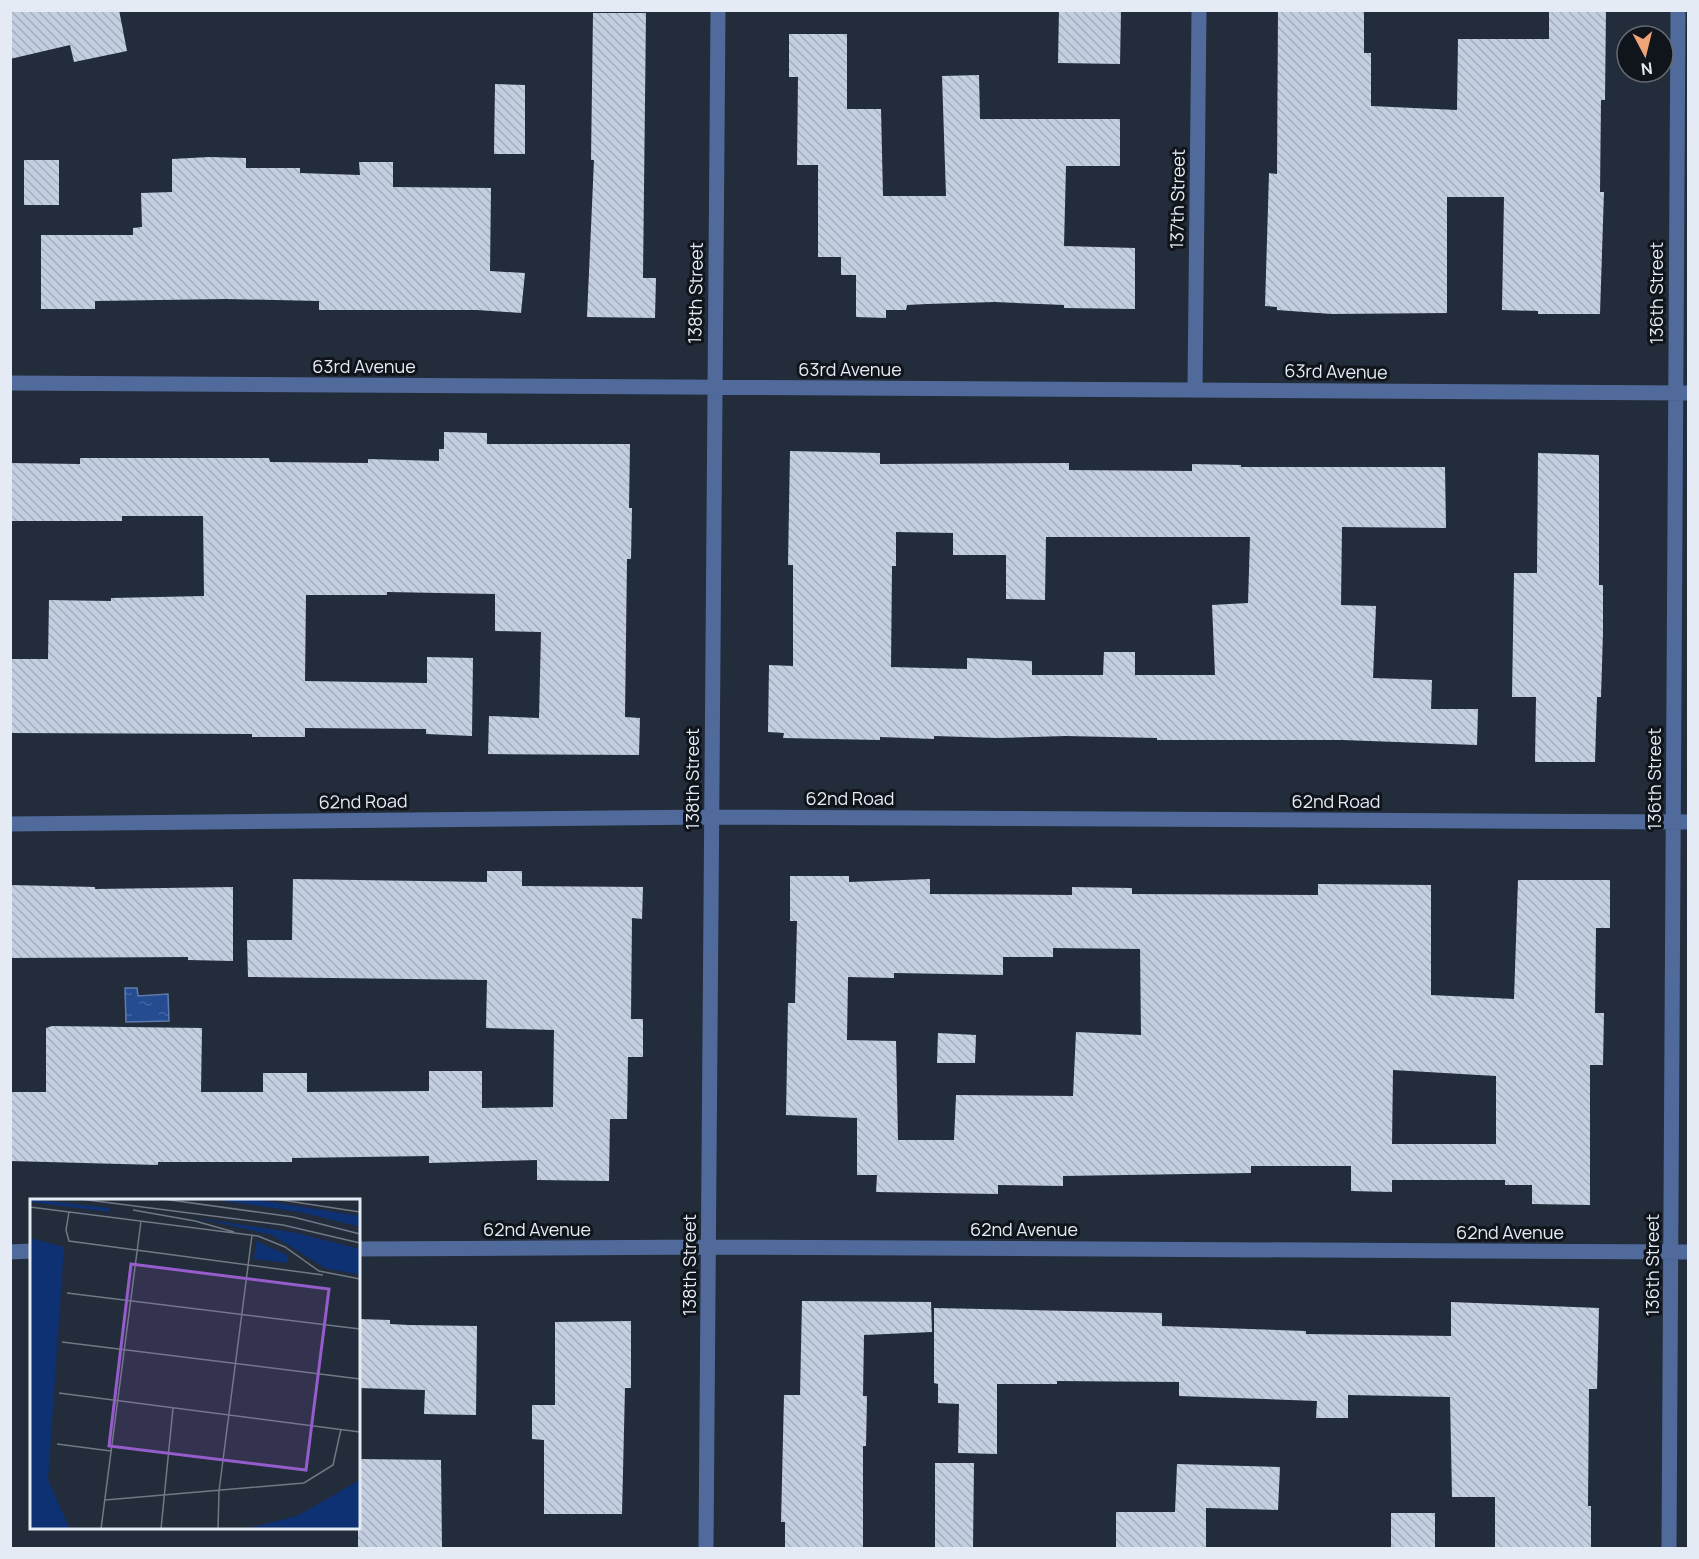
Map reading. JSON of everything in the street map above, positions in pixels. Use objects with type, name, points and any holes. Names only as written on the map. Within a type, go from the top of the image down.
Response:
[{"type":"street","name":"138th Street","points":[[706,1548],[713,389],[718,10]]},
{"type":"street","name":"137th Street","points":[[1195,389],[1199,10]]},
{"type":"street","name":"136th Street","points":[[1669,1548],[1671,1252],[1681,822],[1682,393],[1678,10]]},
{"type":"street","name":"63rd Avenue","points":[[10,383],[1682,393]]},
{"type":"street","name":"62nd Road","points":[[10,824],[711,817],[1681,822]]},
{"type":"street","name":"62nd Avenue","points":[[360,1249],[709,1247],[1689,1252]]},
{"type":"street","points":[[10,1252],[30,1251]]},
{"type":"water","points":[[125,988],[137,988],[138,996],[168,994],[169,1021],[126,1022]]},
{"type":"building","points":[[10,10],[119,10],[127,51],[74,62],[70,45],[10,59]]},
{"type":"building","points":[[1059,10],[1121,10],[1120,64],[1058,63]]},
{"type":"building","points":[[1278,10],[1364,10],[1364,53],[1371,53],[1371,106],[1457,110],[1458,39],[1549,39],[1549,10],[1606,10],[1605,100],[1601,100],[1600,192],[1604,192],[1600,314],[1538,314],[1538,311],[1502,310],[1504,197],[1447,197],[1447,313],[1332,314],[1277,310],[1277,307],[1265,306],[1269,173],[1277,174]]},
{"type":"building","points":[[593,13],[646,13],[643,278],[656,278],[655,318],[587,317],[594,160],[591,160]]},
{"type":"building","points":[[789,34],[847,34],[847,109],[881,109],[883,196],[946,196],[942,76],[979,75],[980,119],[1120,119],[1120,166],[1066,166],[1064,246],[1135,248],[1135,309],[1064,308],[1064,305],[995,302],[907,305],[906,310],[886,310],[886,318],[856,317],[856,275],[841,275],[841,257],[818,257],[818,165],[797,165],[798,77],[789,77]]},
{"type":"building","points":[[495,84],[525,85],[525,154],[494,154]]},
{"type":"building","points":[[246,158],[246,168],[300,168],[300,173],[360,175],[359,162],[393,162],[393,187],[491,188],[490,271],[525,273],[521,313],[477,310],[319,310],[319,301],[226,299],[95,301],[95,309],[41,309],[41,235],[133,235],[133,228],[142,227],[141,193],[172,192],[172,159]]},
{"type":"building","points":[[24,160],[59,160],[59,205],[24,205]]},
{"type":"building","points":[[444,432],[487,433],[487,444],[630,444],[629,508],[632,508],[631,559],[627,559],[625,717],[640,718],[639,755],[488,754],[489,716],[539,718],[541,632],[495,631],[495,594],[387,592],[387,595],[306,595],[305,681],[427,683],[427,657],[473,658],[472,736],[426,734],[426,729],[305,728],[305,737],[252,737],[252,734],[10,733],[10,659],[48,659],[49,600],[111,601],[111,598],[204,596],[203,516],[122,516],[122,521],[10,521],[10,463],[80,464],[80,458],[269,458],[270,462],[368,463],[368,459],[439,461],[439,449],[444,449]]},
{"type":"building","points":[[790,451],[880,453],[880,464],[1069,463],[1069,470],[1192,471],[1192,464],[1241,465],[1241,467],[1445,467],[1446,528],[1342,527],[1341,605],[1376,606],[1373,678],[1432,680],[1431,709],[1478,709],[1477,745],[1343,740],[1157,740],[1157,738],[1066,736],[997,738],[934,736],[934,739],[880,737],[880,740],[783,738],[784,733],[768,732],[769,665],[793,666],[793,565],[788,565]],"holes":[[[896,532],[953,533],[953,555],[1006,555],[1006,599],[1045,600],[1046,537],[1250,537],[1248,603],[1212,605],[1215,675],[1135,675],[1135,652],[1104,652],[1103,675],[1032,675],[1032,661],[967,658],[967,669],[891,667],[892,566],[896,566]]]},
{"type":"building","points":[[1538,453],[1599,455],[1599,585],[1603,585],[1603,632],[1601,697],[1597,697],[1595,762],[1535,762],[1536,697],[1512,697],[1514,573],[1537,573]]},
{"type":"building","points":[[487,871],[522,871],[522,886],[643,887],[642,919],[632,918],[631,1019],[643,1019],[643,1057],[628,1057],[627,1119],[610,1119],[609,1181],[537,1180],[537,1160],[429,1163],[429,1156],[292,1158],[292,1162],[158,1162],[158,1165],[10,1161],[10,1092],[46,1092],[46,1028],[52,1026],[202,1028],[201,1092],[263,1092],[263,1073],[307,1073],[307,1092],[429,1091],[429,1071],[482,1071],[482,1108],[553,1107],[554,1030],[486,1028],[487,980],[248,977],[247,940],[292,940],[293,879],[487,882]]},
{"type":"building","points":[[790,876],[849,876],[849,882],[930,879],[930,894],[1072,895],[1072,887],[1132,888],[1132,894],[1318,895],[1318,884],[1431,885],[1431,995],[1514,999],[1518,880],[1610,880],[1610,928],[1596,928],[1595,1013],[1604,1013],[1603,1065],[1590,1065],[1590,1205],[1532,1204],[1532,1185],[1505,1185],[1505,1180],[1392,1180],[1392,1192],[1351,1191],[1351,1166],[1251,1166],[1251,1173],[1063,1176],[1063,1186],[998,1185],[998,1194],[876,1192],[877,1175],[857,1175],[857,1118],[786,1115],[788,1003],[795,1003],[797,921],[790,921]],"holes":[[[1053,948],[1140,949],[1141,1035],[1076,1032],[1073,1096],[956,1095],[954,1140],[898,1140],[896,1041],[847,1040],[848,977],[894,978],[894,973],[1003,975],[1003,957],[1053,957]],[[1393,1070],[1496,1076],[1496,1144],[1392,1144]]]},
{"type":"building","points":[[10,885],[95,887],[95,889],[233,887],[233,961],[188,960],[188,957],[10,958]]},
{"type":"building","points":[[938,1033],[976,1035],[975,1063],[937,1063]]},
{"type":"building","points":[[802,1301],[931,1302],[932,1332],[864,1335],[863,1396],[867,1396],[866,1446],[863,1446],[863,1548],[785,1548],[785,1522],[781,1522],[784,1395],[800,1395]]},
{"type":"building","points":[[1451,1302],[1599,1308],[1597,1389],[1589,1389],[1588,1506],[1591,1506],[1591,1548],[1495,1548],[1495,1497],[1452,1497],[1450,1397],[1348,1395],[1348,1418],[1316,1418],[1317,1401],[1179,1396],[1179,1382],[1057,1381],[1057,1384],[997,1384],[997,1454],[958,1453],[959,1404],[938,1403],[938,1384],[934,1383],[934,1308],[1162,1313],[1162,1326],[1306,1331],[1306,1334],[1451,1336]]},
{"type":"building","points":[[360,1319],[390,1320],[390,1324],[477,1326],[476,1415],[424,1414],[425,1390],[360,1388]]},
{"type":"building","points":[[631,1321],[631,1388],[625,1388],[622,1514],[544,1514],[544,1440],[532,1439],[532,1405],[555,1405],[555,1322]]},
{"type":"building","points":[[360,1459],[441,1460],[442,1548],[358,1548]]},
{"type":"building","points":[[935,1463],[974,1463],[973,1548],[935,1548]]},
{"type":"building","points":[[1177,1464],[1280,1467],[1278,1510],[1206,1508],[1206,1548],[1116,1548],[1116,1512],[1175,1512]]},
{"type":"building","points":[[1391,1513],[1435,1513],[1435,1548],[1391,1548]]}]
